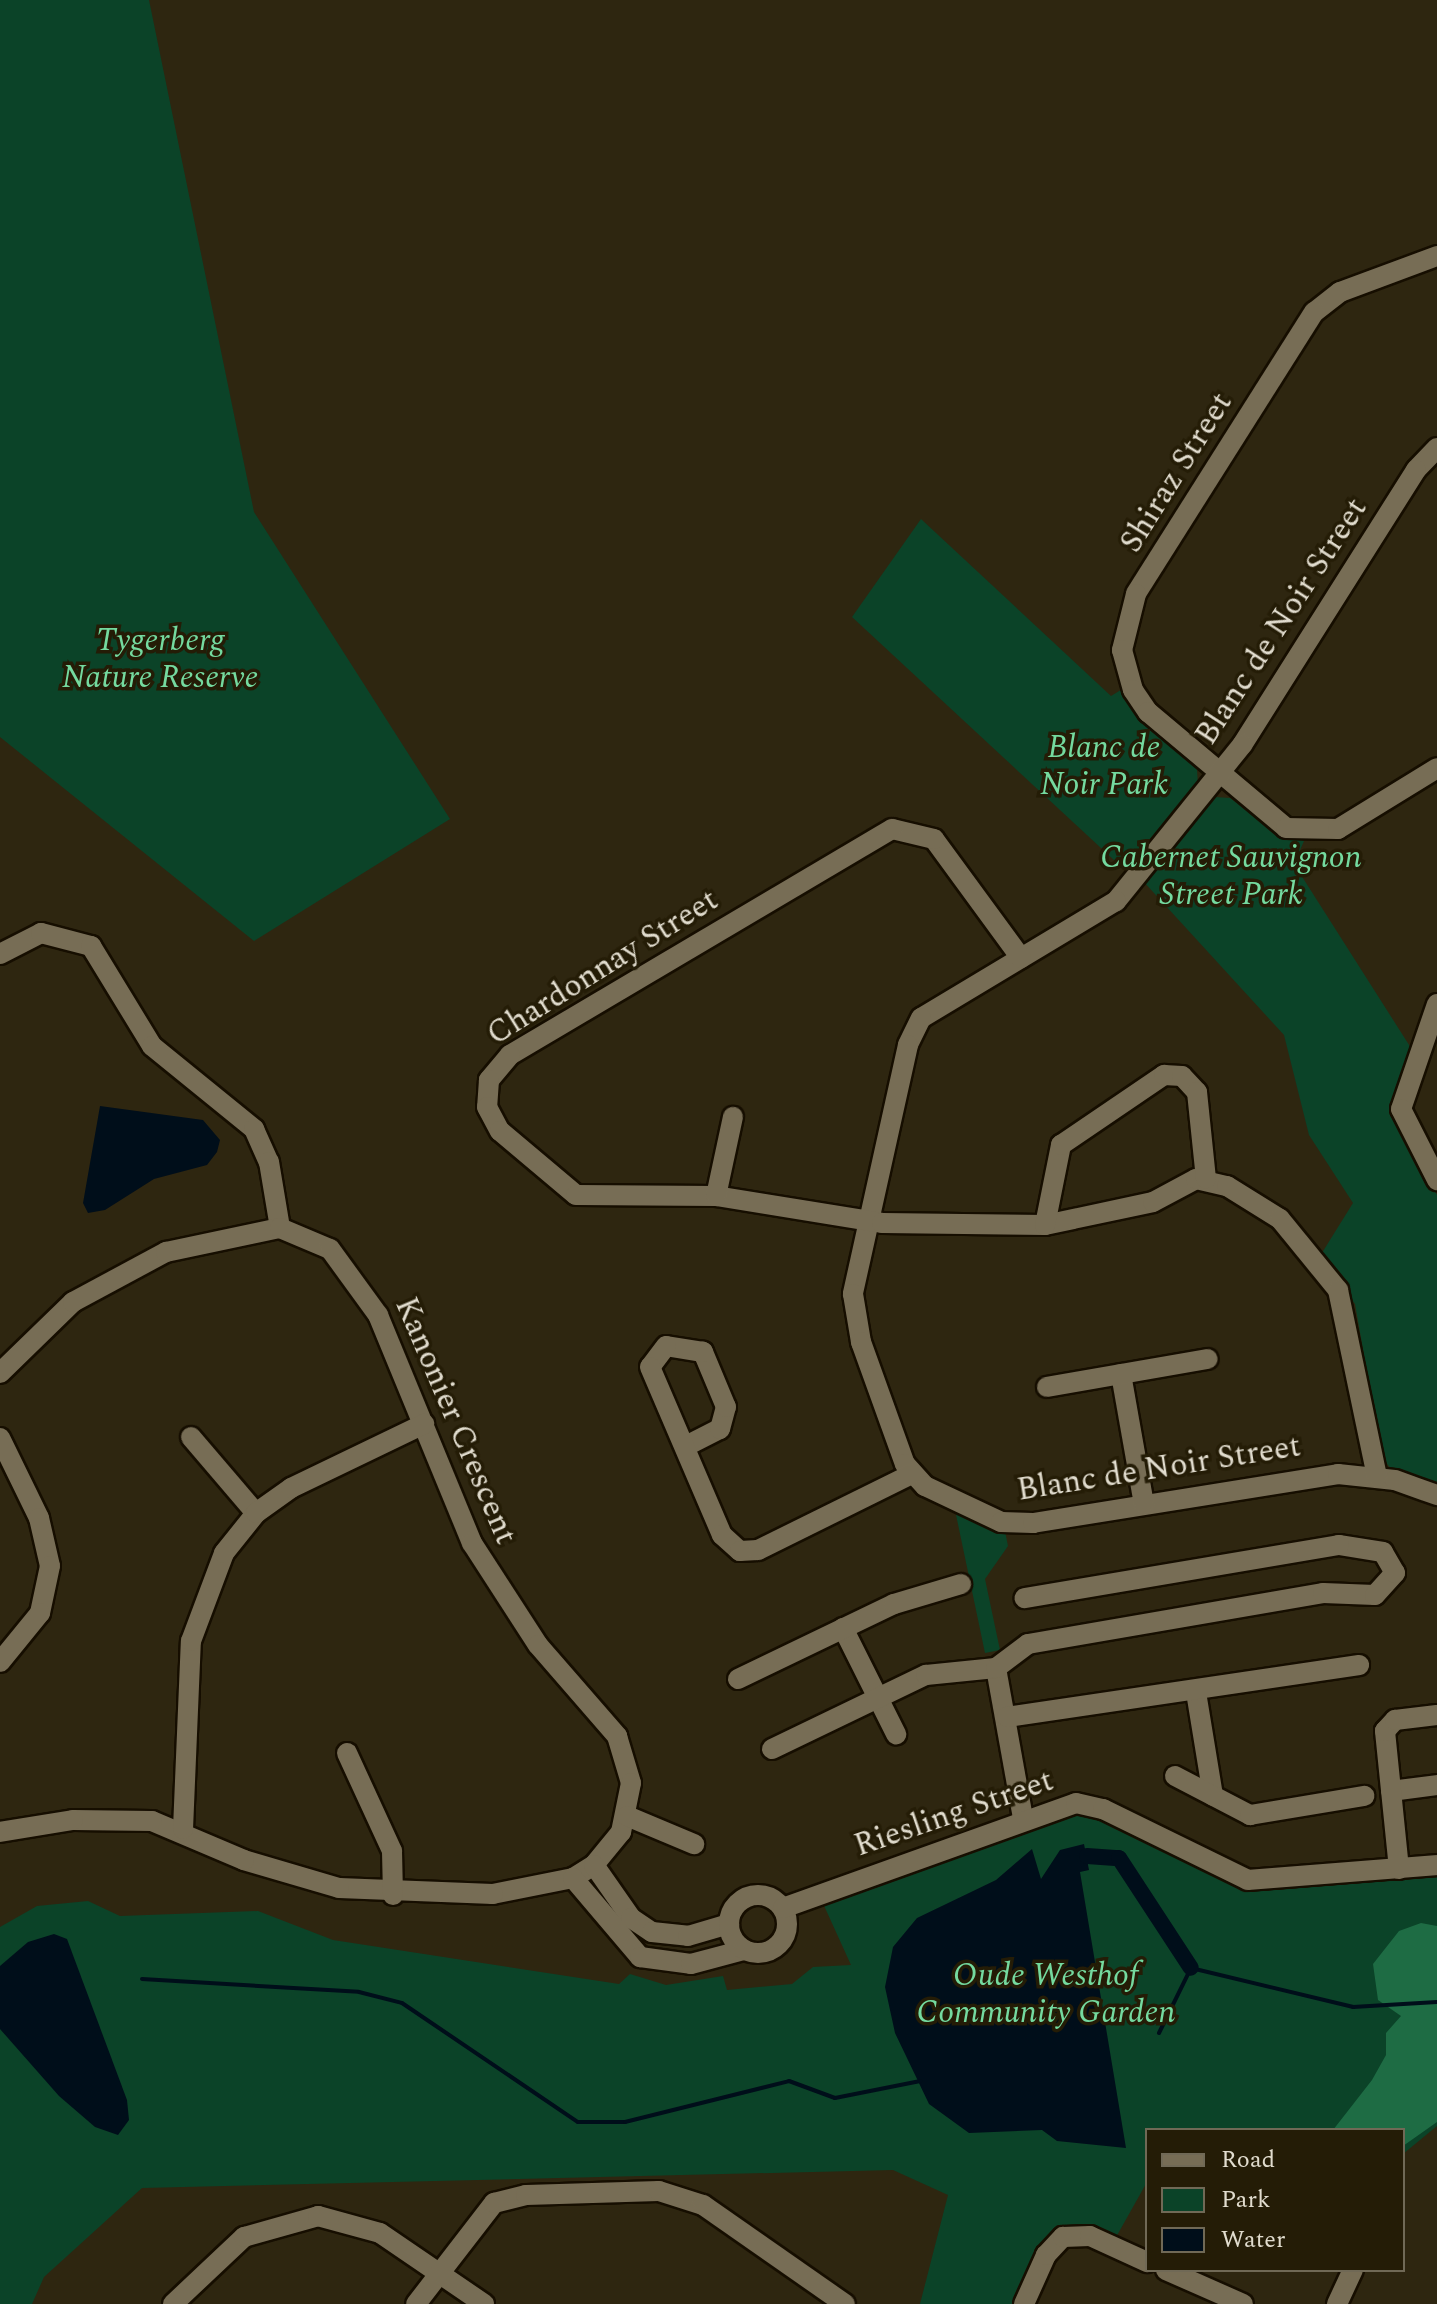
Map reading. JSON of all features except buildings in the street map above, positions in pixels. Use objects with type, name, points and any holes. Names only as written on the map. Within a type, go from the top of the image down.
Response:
[{"type":"street","name":"Shiraz Street","points":[[1437,256],[1340,292],[1314,312],[1129,607],[1122,650],[1133,690],[1218,776],[1276,822],[1319,834],[1347,824],[1437,768]]},
{"type":"street","name":"Blanc de Noir Street","points":[[1437,448],[1416,470],[1218,776],[1116,901],[935,1005],[915,1026],[867,1220],[855,1318],[912,1474],[933,1491],[1012,1524],[1318,1475],[1377,1476],[1437,1495]]},
{"type":"street","name":"Chardonnay Street","points":[[1021,958],[934,839],[892,829],[510,1055],[492,1072],[486,1099],[494,1124],[562,1190],[716,1196],[867,1220],[1045,1225],[1153,1202],[1206,1179]]},
{"type":"street","points":[[0,954],[41,933],[91,946],[160,1055],[254,1129],[269,1162],[280,1228],[210,1239],[124,1271],[73,1302],[0,1373]]},
{"type":"street","points":[[1437,1004],[1401,1109],[1437,1180]]},
{"type":"street","points":[[1045,1225],[1061,1145],[1164,1075],[1182,1076],[1197,1092],[1206,1179],[1280,1219],[1338,1290],[1355,1342],[1377,1476]]},
{"type":"street","points":[[716,1196],[733,1117]]},
{"type":"street","name":"Kanonier Crescent","points":[[280,1228],[321,1244],[350,1268],[424,1424],[458,1516],[502,1595],[617,1736],[631,1783],[627,1816]]},
{"type":"street","points":[[686,1446],[720,1429],[726,1407],[703,1352],[666,1346],[650,1367],[722,1535],[740,1551],[758,1550],[912,1474]]},
{"type":"street","points":[[1047,1387],[1208,1359]]},
{"type":"street","points":[[1121,1374],[1144,1504]]},
{"type":"street","points":[[183,1829],[197,1612],[224,1553],[256,1513],[335,1463],[424,1424]]},
{"type":"street","points":[[191,1437],[256,1513]]},
{"type":"street","points":[[0,1438],[39,1518],[50,1566],[40,1613],[0,1662]]},
{"type":"street","points":[[772,1749],[936,1671],[996,1668],[1028,1644],[1323,1593],[1375,1595],[1395,1573],[1383,1552],[1339,1545],[1024,1598]]},
{"type":"street","points":[[738,1679],[843,1628],[961,1584]]},
{"type":"street","points":[[843,1628],[896,1734]]},
{"type":"street","points":[[1007,1717],[1196,1692],[1359,1665]]},
{"type":"street","points":[[996,1668],[1023,1818]]},
{"type":"street","points":[[1196,1692],[1213,1796]]},
{"type":"street","points":[[1399,1869],[1386,1727],[1437,1715]]},
{"type":"street","points":[[347,1753],[392,1851],[393,1895]]},
{"type":"street","points":[[1175,1776],[1255,1815],[1364,1796]]},
{"type":"street","points":[[1391,1791],[1437,1785]]},
{"type":"street","name":"Riesling Street","points":[[783,1908],[810,1895],[1064,1804],[1094,1806],[1248,1880],[1437,1865]]},
{"type":"street","points":[[0,1832],[119,1818],[183,1829],[292,1877],[393,1895],[493,1894],[573,1878],[594,1865],[627,1816],[694,1844]]},
{"type":"street","points":[[573,1878],[640,1957],[691,1964],[744,1950],[763,1953],[780,1944],[788,1927],[783,1908],[750,1896],[729,1924],[688,1936],[652,1932],[631,1918],[594,1865]]},
{"type":"street","points":[[729,1924],[744,1950]]},
{"type":"street","points":[[416,2304],[476,2218],[505,2198],[659,2191],[703,2205],[845,2304]]},
{"type":"street","points":[[173,2304],[244,2237],[302,2217],[365,2226],[484,2304]]},
{"type":"street","points":[[1024,2304],[1050,2247],[1063,2237],[1090,2236],[1145,2261]]},
{"type":"street","points":[[1171,2272],[1243,2304]]},
{"type":"street","points":[[1337,2304],[1352,2272]]},
{"type":"green space","name":"Tygerberg Nature Reserve","points":[[0,0],[149,0],[254,512],[450,819],[254,941],[0,737]]},
{"type":"green space","name":"Blanc de Noir Park","points":[[921,519],[1111,696],[1124,688],[1197,769],[1198,786],[1129,874],[852,617]]},
{"type":"green space","name":"Cabernet Sauvignon Street Park","points":[[1215,797],[1230,798],[1276,832],[1304,841],[1294,864],[1411,1048],[1394,1115],[1437,1195],[1437,1487],[1393,1471],[1382,1458],[1355,1304],[1320,1256],[1353,1203],[1309,1135],[1284,1035],[1143,881]]},
{"type":"green space","points":[[955,1510],[1005,1531],[1008,1546],[985,1579],[1000,1650],[985,1653]]},
{"type":"green space","name":"Oude Westhof Community Garden","points":[[1063,1812],[1097,1815],[1210,1875],[1250,1888],[1437,1872],[1437,2126],[1405,2152],[1405,2128],[1145,2128],[1145,2186],[1115,2239],[1086,2227],[1057,2231],[1040,2249],[1016,2304],[920,2304],[948,2195],[893,2170],[142,2188],[44,2277],[32,2304],[0,2304],[0,1927],[37,1906],[88,1901],[120,1916],[258,1911],[333,1940],[619,1984],[630,1974],[666,1985],[723,1976],[727,1990],[792,1984],[813,1967],[851,1965],[821,1899]]},
{"type":"green space","points":[[1421,1923],[1437,1926],[1437,2122],[1405,2145],[1405,2128],[1335,2128],[1372,2080],[1386,2055],[1386,2033],[1401,2016],[1378,2000],[1373,1964],[1399,1931]]},
{"type":"water","points":[[100,1106],[203,1120],[220,1140],[217,1152],[207,1165],[154,1179],[105,1210],[88,1213],[83,1203]]},
{"type":"water","points":[[1084,1844],[1089,1870],[1080,1872],[1126,2148],[1057,2141],[1042,2130],[969,2133],[929,2104],[895,2033],[885,1987],[893,1947],[917,1918],[996,1880],[1032,1849],[1041,1879],[1060,1850]]},
{"type":"water","points":[[54,1934],[67,1939],[127,2100],[129,2120],[118,2135],[95,2127],[59,2096],[0,2029],[0,1966],[28,1942]]},
{"type":"waterway","points":[[1087,1856],[1119,1858],[1191,1968]]},
{"type":"waterway","points":[[1159,2033],[1191,1968],[1353,2007],[1437,2002]]},
{"type":"waterway","points":[[142,1979],[359,1992],[402,2003],[578,2122],[625,2122],[789,2081],[835,2098],[920,2081]]}]
